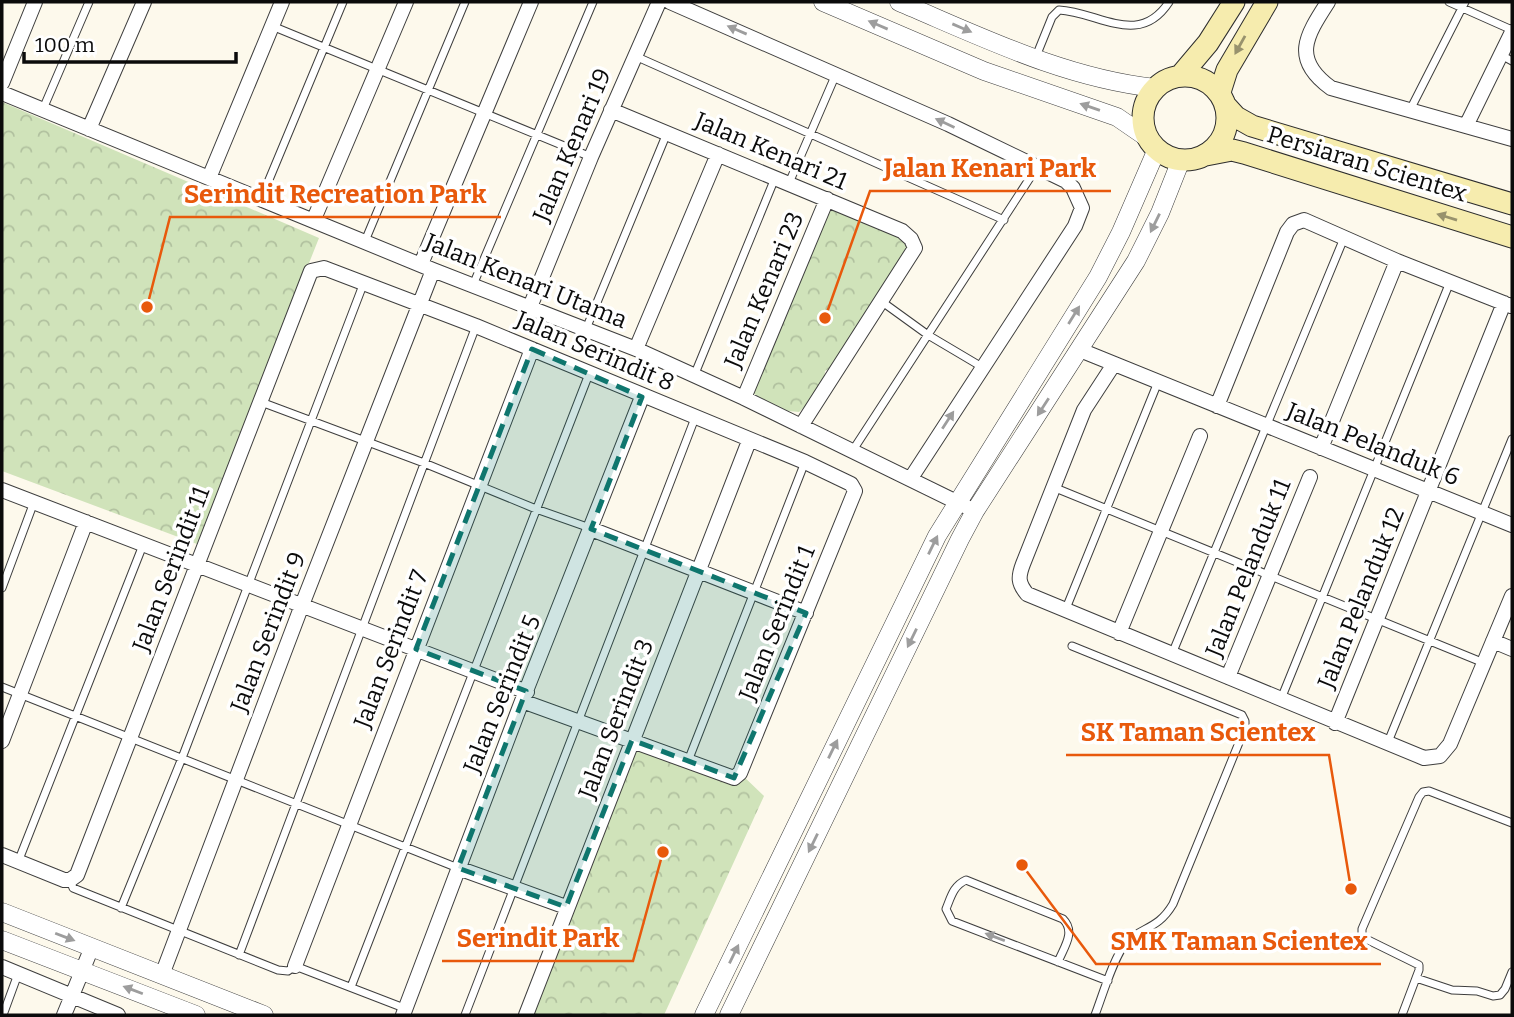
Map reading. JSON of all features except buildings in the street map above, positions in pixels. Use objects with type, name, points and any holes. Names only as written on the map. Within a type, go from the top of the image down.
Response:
[{"type":"main road","points":[[1181,75],[1208,43],[1234,2]]},
{"type":"main road","points":[[1223,99],[1209,82],[1196,76],[1181,75],[1167,79],[1155,88],[1147,100],[1143,114],[1144,128],[1153,144],[1168,157],[1194,159],[1206,155],[1216,147],[1224,135],[1227,122],[1223,99],[1232,60],[1267,2]]},
{"type":"main road","name":"Persiaran Scientex","points":[[1223,99],[1237,117],[1252,126],[1512,204]]},
{"type":"main road","name":"Persiaran Scientex","points":[[1206,155],[1232,150],[1244,153],[1512,237]]},
{"type":"street","points":[[2,83],[35,2]]},
{"type":"street","points":[[89,129],[144,2]]},
{"type":"street","points":[[209,178],[282,2]]},
{"type":"street","points":[[314,219],[406,2]]},
{"type":"street","name":"Jalan Serindit 9","points":[[162,975],[419,306],[427,267],[485,113],[531,2]]},
{"type":"street","name":"Jalan Kenari 19","points":[[530,307],[591,157],[659,2]]},
{"type":"street","points":[[670,2],[836,74],[1037,167],[1066,181],[1073,188],[1082,208],[1074,226],[911,478]]},
{"type":"street","points":[[704,1015],[937,536],[1098,277],[1121,232],[1153,144],[1117,117],[984,71],[823,2]]},
{"type":"street","points":[[899,2],[1034,60],[1118,84],[1155,88]]},
{"type":"street","points":[[1328,2],[1307,40],[1306,58],[1316,77],[1331,88],[1512,139]]},
{"type":"street","points":[[1466,126],[1507,58],[1512,31]]},
{"type":"street","name":"Jalan Kenari Utama","points":[[2,93],[427,267],[636,349],[853,450],[975,511]]},
{"type":"street","name":"Jalan Kenari 21","points":[[611,110],[902,231],[911,239],[915,248],[881,301]]},
{"type":"street","points":[[636,349],[718,154]]},
{"type":"street","points":[[729,1015],[975,511],[1136,261],[1160,213],[1181,160]]},
{"type":"street","name":"Jalan Kenari 23","points":[[744,398],[827,199]]},
{"type":"street","points":[[1217,406],[1287,232],[1293,224],[1304,220],[1508,305]]},
{"type":"street","points":[[1321,448],[1397,261]]},
{"type":"street","name":"Jalan Serindit 8","points":[[311,271],[324,268],[476,326],[642,397],[805,462],[851,484],[855,491]]},
{"type":"street","name":"Jalan Serindit 11","points":[[70,880],[77,874],[311,271]]},
{"type":"street","points":[[801,426],[881,301]]},
{"type":"street","name":"Jalan Pelanduk 12","points":[[1335,723],[1508,305]]},
{"type":"street","points":[[1038,373],[1068,348],[1080,350]]},
{"type":"street","name":"Jalan Serindit 7","points":[[295,966],[532,349]]},
{"type":"street","name":"Jalan Pelanduk 6","points":[[1080,350],[1512,525]]},
{"type":"street","points":[[1114,365],[1084,410],[1018,577],[1027,594],[1424,758],[1440,756],[1450,744],[1512,596]]},
{"type":"street","name":"Jalan Serindit 5","points":[[403,1012],[642,397]]},
{"type":"street","points":[[1119,633],[1200,436]]},
{"type":"street","name":"Jalan Serindit 3","points":[[526,1015],[749,441]]},
{"type":"street","name":"Jalan Pelanduk 11","points":[[1228,677],[1310,477]]},
{"type":"street","points":[[2,490],[473,671],[578,722],[688,761]]},
{"type":"street","name":"Jalan Serindit 1","points":[[688,761],[734,778],[740,773],[855,491]]},
{"type":"street","points":[[2,741],[86,522]]},
{"type":"street","points":[[592,529],[806,613]]},
{"type":"street","points":[[1493,641],[1512,649]]},
{"type":"street","points":[[2,855],[70,880]]},
{"type":"street","points":[[458,868],[566,907]]},
{"type":"street","points":[[2,912],[264,1015]]},
{"type":"street","points":[[2,940],[196,1015]]},
{"type":"street","points":[[64,1015],[92,947]]},
{"type":"street","points":[[2,967],[118,1015]]},
{"type":"lane","points":[[43,109],[89,2]]},
{"type":"lane","points":[[261,199],[343,2]]},
{"type":"lane","points":[[365,241],[465,2]]},
{"type":"lane","points":[[473,285],[593,2]]},
{"type":"lane","points":[[1034,60],[1052,17],[1059,10],[1074,11],[1126,27],[1152,18],[1168,2]]},
{"type":"lane","points":[[1449,2],[1464,5],[1512,31]]},
{"type":"lane","points":[[1410,110],[1464,5]]},
{"type":"lane","points":[[272,26],[591,157]]},
{"type":"lane","points":[[635,56],[1004,220]]},
{"type":"lane","points":[[789,183],[836,74]]},
{"type":"lane","points":[[586,329],[667,133]]},
{"type":"lane","points":[[853,450],[1037,167]]},
{"type":"lane","points":[[694,376],[775,177]]},
{"type":"lane","points":[[1171,654],[1344,238]]},
{"type":"lane","points":[[1281,700],[1450,282]]},
{"type":"lane","points":[[121,908],[182,758],[363,285]]},
{"type":"lane","points":[[881,301],[928,335],[982,367]]},
{"type":"lane","points":[[239,955],[476,326]]},
{"type":"lane","points":[[351,987],[589,374]]},
{"type":"lane","points":[[1065,611],[1158,382]]},
{"type":"lane","points":[[260,402],[592,529]]},
{"type":"lane","points":[[465,1015],[695,418]]},
{"type":"lane","points":[[1388,743],[1512,439]]},
{"type":"lane","points":[[688,761],[805,462]]},
{"type":"lane","points":[[1053,486],[1484,663]]},
{"type":"lane","points":[[2,588],[34,502]]},
{"type":"lane","points":[[18,862],[143,544]]},
{"type":"lane","points":[[1072,646],[1242,715],[1245,721],[1245,729],[1166,916],[1124,944],[1095,1015]]},
{"type":"lane","points":[[2,687],[458,868]]},
{"type":"lane","points":[[1402,1015],[1419,965],[1366,939],[1362,936],[1362,929],[1419,797],[1423,792],[1429,791],[1512,823]]},
{"type":"lane","points":[[70,880],[73,888],[179,932],[278,970],[288,971],[295,966],[351,987],[403,1012]]},
{"type":"lane","points":[[1058,962],[1070,931],[1069,925],[1063,919],[966,880],[954,889],[946,909],[952,921],[1058,962],[1108,981]]},
{"type":"lane","points":[[1416,978],[1452,990],[1477,991],[1493,996],[1500,995],[1506,989],[1512,972]]},
{"type":"lane","points":[[3,1015],[18,974]]},
{"type":"highlighted area","points":[[532,349],[642,397],[591,529],[806,613],[734,778],[632,740],[566,907],[458,868],[526,691],[416,649]]},
{"type":"green space","points":[[2,102],[319,238],[197,544],[2,471]]},
{"type":"green space","points":[[837,204],[911,239],[898,268],[832,367],[825,371],[823,384],[817,394],[799,412],[778,410],[753,393],[829,213]]},
{"type":"green space","points":[[632,740],[740,773],[764,796],[664,1015],[526,1015]]},
{"type":"place","name":"Serindit Recreation Park","points":[[147,307]]},
{"type":"place","name":"Jalan Kenari Park","points":[[825,318]]},
{"type":"place","name":"Serindit Park","points":[[663,852]]},
{"type":"place","name":"SMK Taman Scientex","points":[[1022,865]]},
{"type":"place","name":"SK Taman Scientex","points":[[1351,889]]}]
